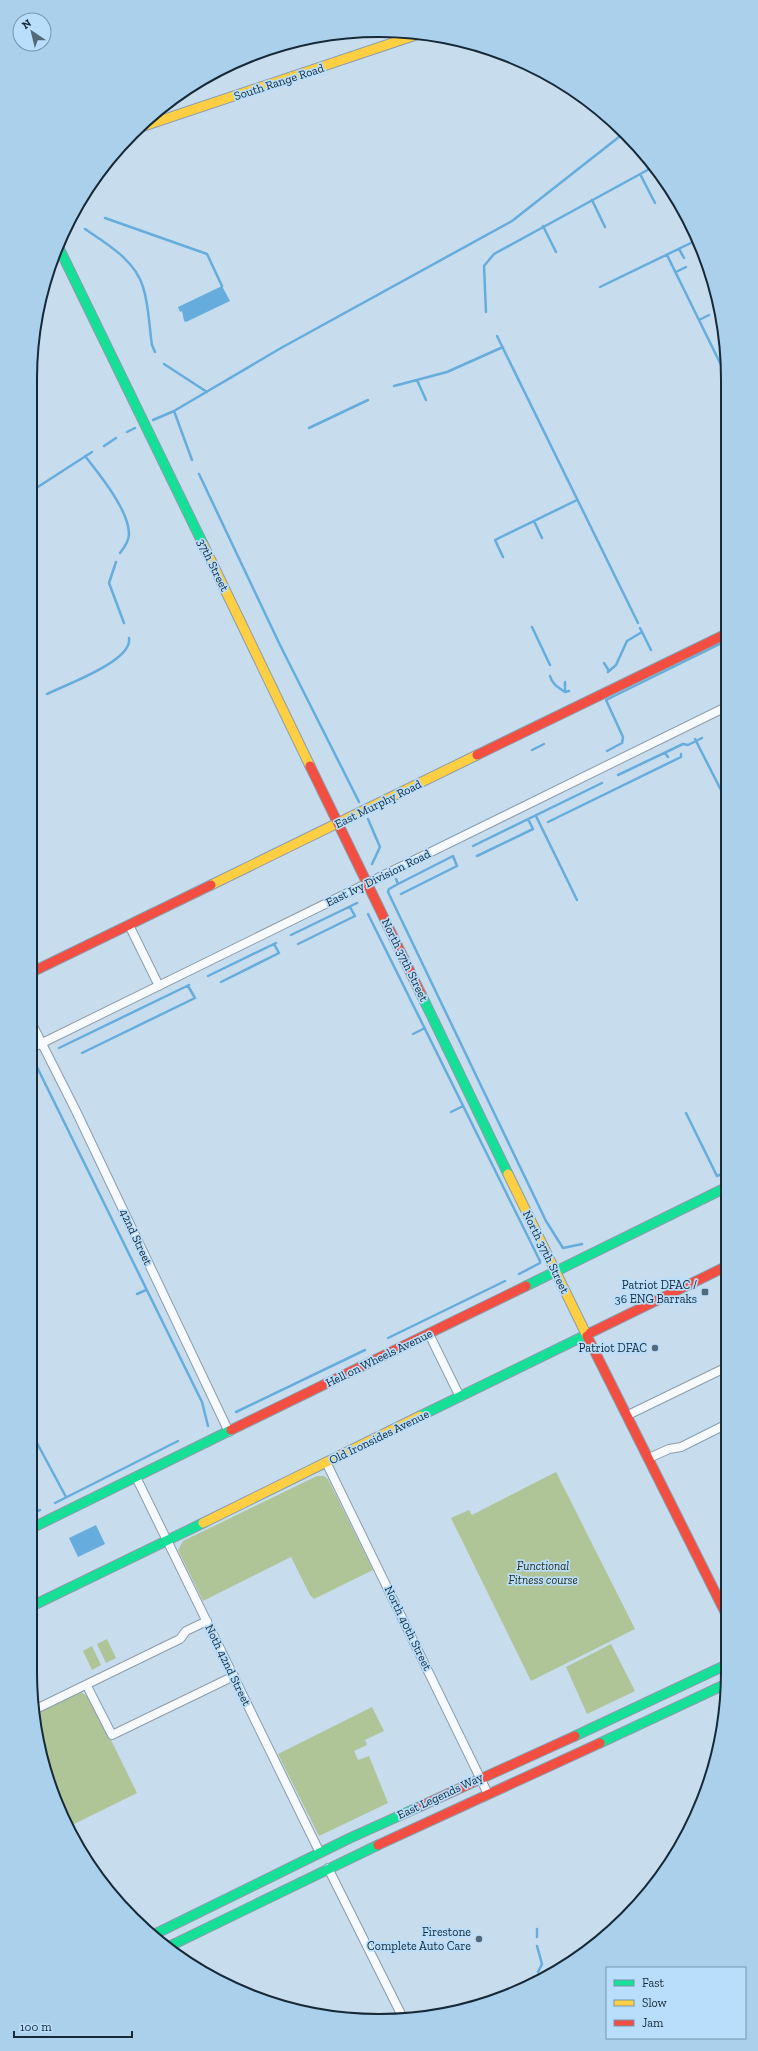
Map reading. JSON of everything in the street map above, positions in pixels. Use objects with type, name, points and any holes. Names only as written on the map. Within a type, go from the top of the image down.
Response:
[{"type":"street","name":"South Range Road","points":[[153,123],[407,39]]},
{"type":"street","name":"37th Street","points":[[61,253],[368,883]]},
{"type":"street","name":"East Murphy Road","points":[[37,970],[721,636]]},
{"type":"street","name":"East Ivy Division Road","points":[[37,1045],[721,709]]},
{"type":"street","name":"North 37th Street","points":[[368,883],[556,1272],[721,1604]]},
{"type":"street","points":[[129,925],[159,986]]},
{"type":"street","name":"42nd Street","points":[[37,1035],[76,1111],[229,1432]]},
{"type":"street","name":"Hell on Wheels Avenue","points":[[37,1526],[721,1190]]},
{"type":"street","name":"Old Ironsides Avenue","points":[[37,1604],[721,1269]]},
{"type":"street","points":[[429,1334],[460,1397]]},
{"type":"street","points":[[628,1415],[721,1370]]},
{"type":"street","points":[[649,1458],[669,1448],[681,1447],[721,1427]]},
{"type":"street","name":"North 40th Street","points":[[326,1462],[488,1794]]},
{"type":"street","name":"Noth 42nd Street","points":[[136,1477],[320,1853]]},
{"type":"street","points":[[39,1708],[87,1686],[180,1639],[186,1631],[207,1621]]},
{"type":"street","name":"East Legends Way","points":[[158,1932],[350,1838],[624,1714],[721,1667]]},
{"type":"street","points":[[87,1686],[112,1735],[234,1676]]},
{"type":"street","name":"East Legends Way","points":[[173,1944],[302,1880],[720,1687]]},
{"type":"street","points":[[350,1838],[333,1855],[328,1868],[401,2013]]},
{"type":"street","points":[[302,1880],[319,1864],[321,1860],[320,1853]]},
{"type":"green space","name":"Functional Fitness course","points":[[556,1472],[635,1629],[531,1681],[451,1518],[469,1510],[472,1515]]},
{"type":"green space","points":[[317,1476],[324,1476],[328,1479],[373,1570],[314,1599],[310,1595],[291,1557],[203,1601],[178,1550],[183,1541]]},
{"type":"green space","points":[[107,1639],[116,1658],[106,1663],[97,1644]]},
{"type":"green space","points":[[611,1644],[635,1691],[587,1714],[566,1667]]},
{"type":"green space","points":[[92,1646],[101,1665],[92,1670],[83,1651]]},
{"type":"green space","points":[[81,1692],[91,1699],[137,1793],[73,1825],[55,1782],[44,1739],[39,1711],[75,1693]]},
{"type":"green space","points":[[372,1707],[384,1731],[365,1740],[367,1745],[354,1751],[358,1760],[369,1756],[388,1803],[319,1836],[278,1754]]},
{"type":"water","points":[[222,286],[230,301],[186,322],[184,321],[182,311],[180,312],[178,307]]},
{"type":"water","points":[[96,1525],[105,1544],[78,1557],[69,1538]]},
{"type":"waterway","points":[[153,420],[174,411],[281,348],[512,221],[620,136]]},
{"type":"waterway","points":[[486,312],[484,266],[494,254],[649,169]]},
{"type":"waterway","points":[[640,174],[655,203]]},
{"type":"waterway","points":[[592,200],[605,227]]},
{"type":"waterway","points":[[105,218],[207,254],[222,286]]},
{"type":"waterway","points":[[543,226],[556,252]]},
{"type":"waterway","points":[[85,229],[127,261],[139,277],[147,301],[152,345],[155,352]]},
{"type":"waterway","points":[[600,287],[692,242]]},
{"type":"waterway","points":[[679,249],[684,258]]},
{"type":"waterway","points":[[667,255],[720,363]]},
{"type":"waterway","points":[[676,272],[686,267]]},
{"type":"waterway","points":[[699,320],[709,315]]},
{"type":"waterway","points":[[497,336],[638,623]]},
{"type":"waterway","points":[[394,386],[447,372],[503,347]]},
{"type":"waterway","points":[[164,364],[207,392]]},
{"type":"waterway","points":[[417,380],[426,400]]},
{"type":"waterway","points":[[309,428],[368,400]]},
{"type":"waterway","points":[[174,411],[192,460]]},
{"type":"waterway","points":[[127,432],[135,428]]},
{"type":"waterway","points":[[104,446],[116,438]]},
{"type":"waterway","points":[[37,487],[92,452]]},
{"type":"waterway","points":[[85,456],[98,472],[119,504],[128,524],[129,537],[120,553]]},
{"type":"waterway","points":[[199,474],[280,645],[359,802]]},
{"type":"waterway","points":[[503,557],[495,540],[577,500]]},
{"type":"waterway","points":[[534,521],[542,538]]},
{"type":"waterway","points":[[116,562],[109,583],[124,623]]},
{"type":"waterway","points":[[532,627],[550,665]]},
{"type":"waterway","points":[[640,628],[651,650]]},
{"type":"waterway","points":[[608,672],[616,665],[627,641],[642,632]]},
{"type":"waterway","points":[[47,694],[110,663],[127,647],[129,638]]},
{"type":"waterway","points":[[607,751],[622,743],[623,737],[606,700],[721,643]]},
{"type":"waterway","points":[[604,663],[609,671]]},
{"type":"waterway","points":[[550,676],[552,681],[558,687],[565,692],[569,691]]},
{"type":"waterway","points":[[565,682],[565,692]]},
{"type":"waterway","points":[[702,738],[696,741],[721,790]]},
{"type":"waterway","points":[[618,775],[683,744],[688,745],[696,741],[695,739]]},
{"type":"waterway","points":[[532,750],[544,744]]},
{"type":"waterway","points":[[665,753],[668,757]]},
{"type":"waterway","points":[[548,822],[681,757],[681,754]]},
{"type":"waterway","points":[[473,846],[602,783]]},
{"type":"waterway","points":[[536,816],[577,900]]},
{"type":"waterway","points":[[368,819],[380,847],[372,864]]},
{"type":"waterway","points":[[477,856],[533,829],[528,819]]},
{"type":"waterway","points":[[396,879],[398,884],[453,856],[457,866],[401,894]]},
{"type":"waterway","points":[[398,884],[389,889],[388,892],[546,1221],[563,1248],[582,1244]]},
{"type":"waterway","points":[[291,935],[357,903]]},
{"type":"waterway","points":[[298,944],[355,916],[350,907]]},
{"type":"waterway","points":[[368,914],[540,1261],[540,1263],[519,1274]]},
{"type":"waterway","points":[[208,976],[276,943]]},
{"type":"waterway","points":[[221,982],[279,953],[274,944]]},
{"type":"waterway","points":[[59,1048],[189,985]]},
{"type":"waterway","points":[[82,1053],[195,998],[188,986]]},
{"type":"waterway","points":[[413,1034],[425,1028]]},
{"type":"waterway","points":[[37,1067],[202,1402],[208,1426]]},
{"type":"waterway","points":[[451,1112],[463,1106]]},
{"type":"waterway","points":[[686,1113],[717,1176],[721,1174]]},
{"type":"waterway","points":[[388,1338],[505,1281]]},
{"type":"waterway","points":[[137,1294],[146,1290]]},
{"type":"waterway","points":[[236,1412],[365,1350]]},
{"type":"waterway","points":[[55,1503],[178,1441]]},
{"type":"waterway","points":[[37,1443],[66,1497]]},
{"type":"waterway","points":[[537,1929],[537,1937]]},
{"type":"waterway","points":[[537,1946],[542,1964],[538,1972]]},
{"type":"traffic: fast","points":[[61,253],[203,544]]},
{"type":"traffic: fast","points":[[421,994],[508,1174]]},
{"type":"traffic: fast","points":[[526,1286],[721,1190]]},
{"type":"traffic: fast","points":[[420,1416],[590,1333]]},
{"type":"traffic: fast","points":[[37,1526],[231,1430]]},
{"type":"traffic: fast","points":[[37,1604],[203,1523]]},
{"type":"traffic: fast","points":[[575,1736],[721,1667]]},
{"type":"traffic: fast","points":[[600,1743],[720,1687]]},
{"type":"traffic: fast","points":[[158,1932],[350,1838],[421,1806]]},
{"type":"traffic: fast","points":[[173,1945],[378,1845]]},
{"type":"traffic: slow","points":[[153,123],[406,38]]},
{"type":"traffic: slow","points":[[203,544],[310,766]]},
{"type":"traffic: slow","points":[[211,885],[477,755]]},
{"type":"traffic: slow","points":[[508,1174],[587,1336]]},
{"type":"traffic: slow","points":[[203,1523],[420,1416]]},
{"type":"traffic: jam","points":[[477,755],[721,636]]},
{"type":"traffic: jam","points":[[310,766],[421,994]]},
{"type":"traffic: jam","points":[[37,970],[211,885]]},
{"type":"traffic: jam","points":[[590,1333],[721,1269]]},
{"type":"traffic: jam","points":[[231,1430],[526,1286]]},
{"type":"traffic: jam","points":[[587,1336],[721,1604]]},
{"type":"traffic: jam","points":[[421,1806],[575,1736]]},
{"type":"traffic: jam","points":[[378,1845],[600,1743]]},
{"type":"place","name":"Patriot DFAC / 36 ENG Barraks","points":[[705,1292]]},
{"type":"place","name":"Patriot DFAC","points":[[655,1348]]},
{"type":"place","name":"Firestone Complete Auto Care","points":[[479,1939]]}]
